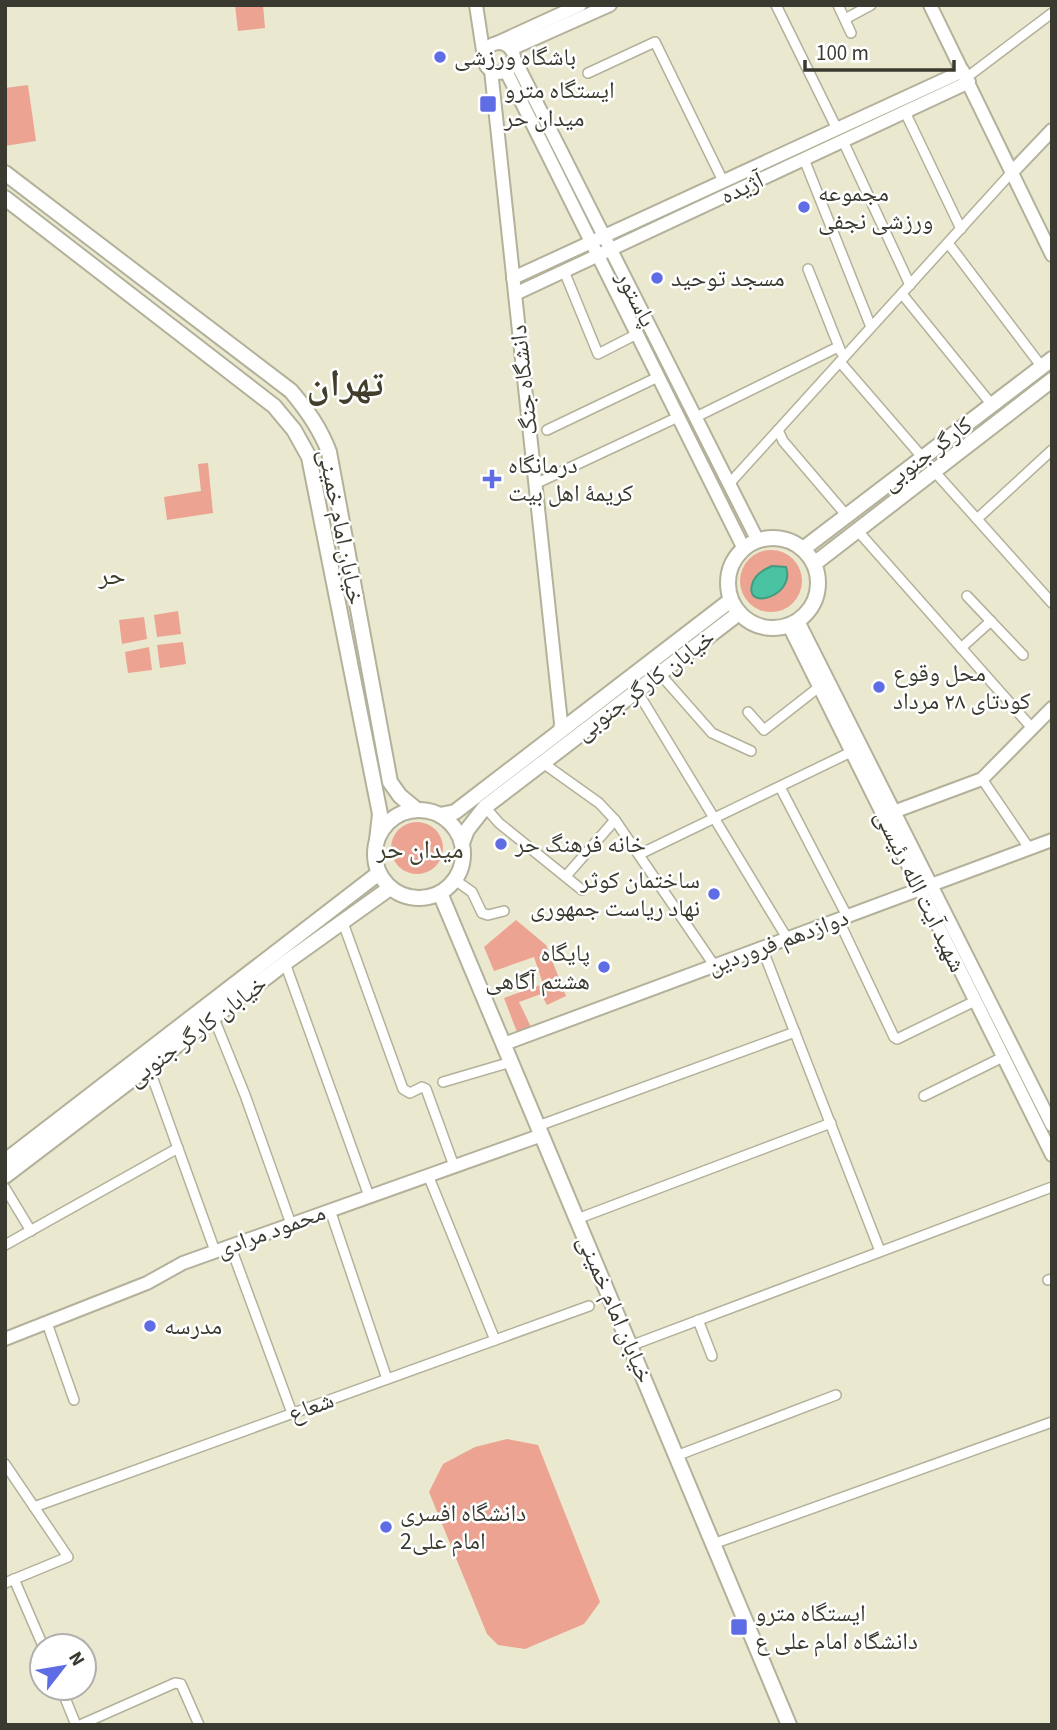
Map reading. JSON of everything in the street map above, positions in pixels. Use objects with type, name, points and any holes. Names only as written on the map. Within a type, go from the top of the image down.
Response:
[{"type":"main road","name":"دانشگاه جنگ","points":[[476,5],[496,68],[493,90],[560,731]]},
{"type":"main road","points":[[484,5],[493,45]]},
{"type":"main road","points":[[493,45],[505,44],[513,54],[512,66],[496,68],[485,52],[493,45],[580,5]]},
{"type":"main road","points":[[513,54],[610,5]]},
{"type":"main road","points":[[930,5],[1052,255]]},
{"type":"main road","name":"پاستور","points":[[513,54],[604,236],[607,274],[744,549]]},
{"type":"main road","name":"پاستور","points":[[496,68],[591,242],[619,267],[758,541]]},
{"type":"main road","name":"آژیده","points":[[515,294],[804,159],[840,135],[966,77]]},
{"type":"main road","name":"آژیده","points":[[513,278],[723,181],[905,112],[966,77]]},
{"type":"main road","points":[[1012,172],[1052,130]]},
{"type":"main road","name":"خیابان امام خمینی","points":[[5,173],[290,391],[323,435],[329,452],[390,782],[400,796],[417,810]]},
{"type":"main road","name":"خیابان امام خمینی","points":[[5,198],[274,406],[294,430],[309,457],[380,814],[377,840]]},
{"type":"main road","points":[[607,274],[614,266],[619,267]]},
{"type":"main road","points":[[152,311],[152,302],[156,296],[166,295]]},
{"type":"main road","name":"کارگر جنوبی","points":[[803,549],[1047,363]]},
{"type":"main road","name":"کارگر جنوبی","points":[[814,564],[1052,380]]},
{"type":"main road","points":[[666,393],[680,386]]},
{"type":"main road","points":[[768,538],[786,540],[803,549],[814,564],[818,577],[818,592],[809,612],[793,624],[775,629],[762,627],[749,622],[735,607],[728,581],[730,569],[744,549],[758,541],[768,538]]},
{"type":"main road","name":"خیابان کارگر جنوبی","points":[[440,815],[455,812],[560,731],[735,607]]},
{"type":"main road","name":"خیابان کارگر جنوبی","points":[[462,843],[467,830],[485,807],[660,674],[735,607]]},
{"type":"main road","name":"شهید آیت الله رئیسی","points":[[793,624],[819,687],[851,752],[888,814]]},
{"type":"main road","name":"شهید آیت الله رئیسی","points":[[793,624],[925,887],[1052,1125]]},
{"type":"main road","points":[[888,814],[982,779],[1052,708]]},
{"type":"main road","points":[[417,810],[440,815],[454,827],[462,843],[463,863],[455,880],[440,893],[427,898],[401,895],[390,888],[379,873],[375,853],[377,840],[390,821],[402,813],[417,810]]},
{"type":"main road","name":"دوازدهم فروردین","points":[[503,1044],[1052,840]]},
{"type":"main road","name":"خیابان کارگر جنوبی","points":[[5,1176],[149,1068],[210,1012],[379,873]]},
{"type":"main road","name":"شهید آیت الله رئیسی","points":[[925,887],[975,1001],[1052,1156]]},
{"type":"main road","name":"خیابان کارگر جنوبی","points":[[5,1161],[210,1012],[285,963],[390,888]]},
{"type":"main road","name":"خیابان امام خمینی","points":[[440,893],[789,1725]]},
{"type":"main road","name":"محمود مرادی","points":[[5,1339],[146,1283],[183,1263],[454,1166],[540,1131]]},
{"type":"street","points":[[776,5],[910,285]]},
{"type":"street","points":[[838,5],[851,33]]},
{"type":"street","points":[[845,19],[871,5]]},
{"type":"street","points":[[966,77],[1052,13]]},
{"type":"street","points":[[588,73],[655,42],[723,181]]},
{"type":"street","points":[[905,112],[961,229]]},
{"type":"street","points":[[804,159],[872,327]]},
{"type":"street","points":[[729,484],[1012,172]]},
{"type":"street","points":[[948,243],[1047,363]]},
{"type":"street","points":[[808,269],[842,360],[923,458]]},
{"type":"street","points":[[564,271],[598,354],[637,334]]},
{"type":"street","points":[[902,294],[992,405]]},
{"type":"street","points":[[696,418],[838,347]]},
{"type":"street","points":[[547,430],[658,377]]},
{"type":"street","points":[[535,484],[619,440],[678,417]]},
{"type":"street","points":[[778,430],[783,441],[847,516]]},
{"type":"street","points":[[977,519],[1052,450]]},
{"type":"street","points":[[934,471],[1052,603]]},
{"type":"street","points":[[857,530],[1032,728]]},
{"type":"street","points":[[967,596],[1023,655]]},
{"type":"street","points":[[961,648],[991,621]]},
{"type":"street","points":[[660,674],[712,733],[751,751]]},
{"type":"street","points":[[748,712],[764,730],[819,687]]},
{"type":"street","points":[[636,691],[787,938]]},
{"type":"street","points":[[640,854],[851,752]]},
{"type":"street","points":[[543,763],[599,803],[615,820],[715,965]]},
{"type":"street","points":[[982,779],[1029,848]]},
{"type":"street","points":[[780,787],[843,918],[894,1037],[897,1039],[975,1001]]},
{"type":"street","points":[[485,807],[499,822],[582,890]]},
{"type":"street","points":[[566,876],[615,820]]},
{"type":"street","points":[[455,880],[472,892],[482,913],[488,915],[504,911]]},
{"type":"street","points":[[342,920],[402,1089],[410,1093],[422,1087],[426,1089],[454,1166]]},
{"type":"street","points":[[762,948],[880,1251]]},
{"type":"street","points":[[285,963],[369,1196]]},
{"type":"street","points":[[210,1012],[291,1224]]},
{"type":"street","points":[[540,1131],[795,1032]]},
{"type":"street","points":[[924,1096],[1003,1057]]},
{"type":"street","points":[[443,1082],[511,1062]]},
{"type":"street","points":[[149,1068],[215,1251]]},
{"type":"street","points":[[577,1219],[831,1124]]},
{"type":"street","points":[[5,1245],[178,1148]]},
{"type":"street","points":[[428,1175],[495,1340]]},
{"type":"street","points":[[630,1346],[1052,1187]]},
{"type":"street","points":[[5,1188],[31,1231]]},
{"type":"street","points":[[330,1210],[387,1379]]},
{"type":"street","points":[[230,1245],[292,1413]]},
{"type":"street","name":"شعاع","points":[[34,1507],[589,1306]]},
{"type":"street","points":[[698,1320],[712,1356]]},
{"type":"street","points":[[47,1323],[74,1400]]},
{"type":"street","points":[[676,1456],[836,1395]]},
{"type":"street","points":[[713,1544],[1052,1422]]},
{"type":"street","points":[[5,1464],[68,1557],[10,1581],[36,1632]]},
{"type":"street","points":[[67,1702],[78,1725],[175,1684],[181,1684],[199,1725]]},
{"type":"shaded area","points":[[235,5],[263,5],[265,28],[238,31]]},
{"type":"shaded area","points":[[28,85],[36,141],[5,146],[5,88]]},
{"type":"shaded area","points":[[208,463],[213,513],[167,520],[164,497],[201,491],[198,464]]},
{"type":"shaded area","points":[[771,550],[793,559],[802,581],[793,603],[771,612],[749,603],[740,581],[749,559]]},
{"type":"shaded area","points":[[178,611],[181,634],[157,637],[154,615]]},
{"type":"shaded area","points":[[144,617],[147,639],[122,644],[119,620]]},
{"type":"shaded area","points":[[183,642],[186,664],[160,668],[157,645]]},
{"type":"shaded area","points":[[149,647],[152,670],[128,673],[125,652]]},
{"type":"shaded area","points":[[417,822],[427,824],[435,830],[441,838],[441,858],[435,866],[427,872],[417,874],[407,872],[399,866],[393,858],[391,848],[393,838],[399,830],[407,824]]},
{"type":"shaded area","points":[[516,920],[546,945],[566,996],[547,1005],[541,994],[519,1002],[531,1027],[517,1032],[504,998],[543,984],[534,957],[494,971],[484,947]]},
{"type":"shaded area","points":[[507,1439],[538,1445],[600,1602],[584,1624],[525,1649],[498,1645],[487,1634],[429,1492],[443,1464],[475,1447]]},
{"type":"water","points":[[772,566],[786,567],[784,586],[770,597],[756,597],[752,593],[753,581],[759,573]]},
{"type":"place","name":"باشگاه ورزشی","points":[[440,57]]},
{"type":"place","name":"ایستگاه مترو میدان حر","points":[[488,104]]},
{"type":"place","name":"مجموعه ورزشی نجفی","points":[[804,207]]},
{"type":"place","name":"مسجد توحید","points":[[657,278]]},
{"type":"place","name":"درمانگاه کریمهٔ اهل بیت","points":[[492,479]]},
{"type":"place","name":"محل وقوع کودتای ۲۸ مرداد","points":[[879,687]]},
{"type":"place","name":"خانه فرهنگ حر","points":[[501,844]]},
{"type":"place","name":"ساختمان کوثر نهاد ریاست جمهوری","points":[[714,894]]},
{"type":"place","name":"پایگاه هشتم آگاهی","points":[[604,967]]},
{"type":"place","name":"مدرسه","points":[[150,1326]]},
{"type":"place","name":"دانشگاه افسری امام علی2","points":[[386,1527]]},
{"type":"place","name":"ایستگاه مترو دانشگاه امام علی ع","points":[[739,1627]]},
{"type":"district","name":"تهران","points":[[345,384]]},
{"type":"district","name":"حر","points":[[112,575]]},
{"type":"district","name":"میدان حر","points":[[420,849]]}]
